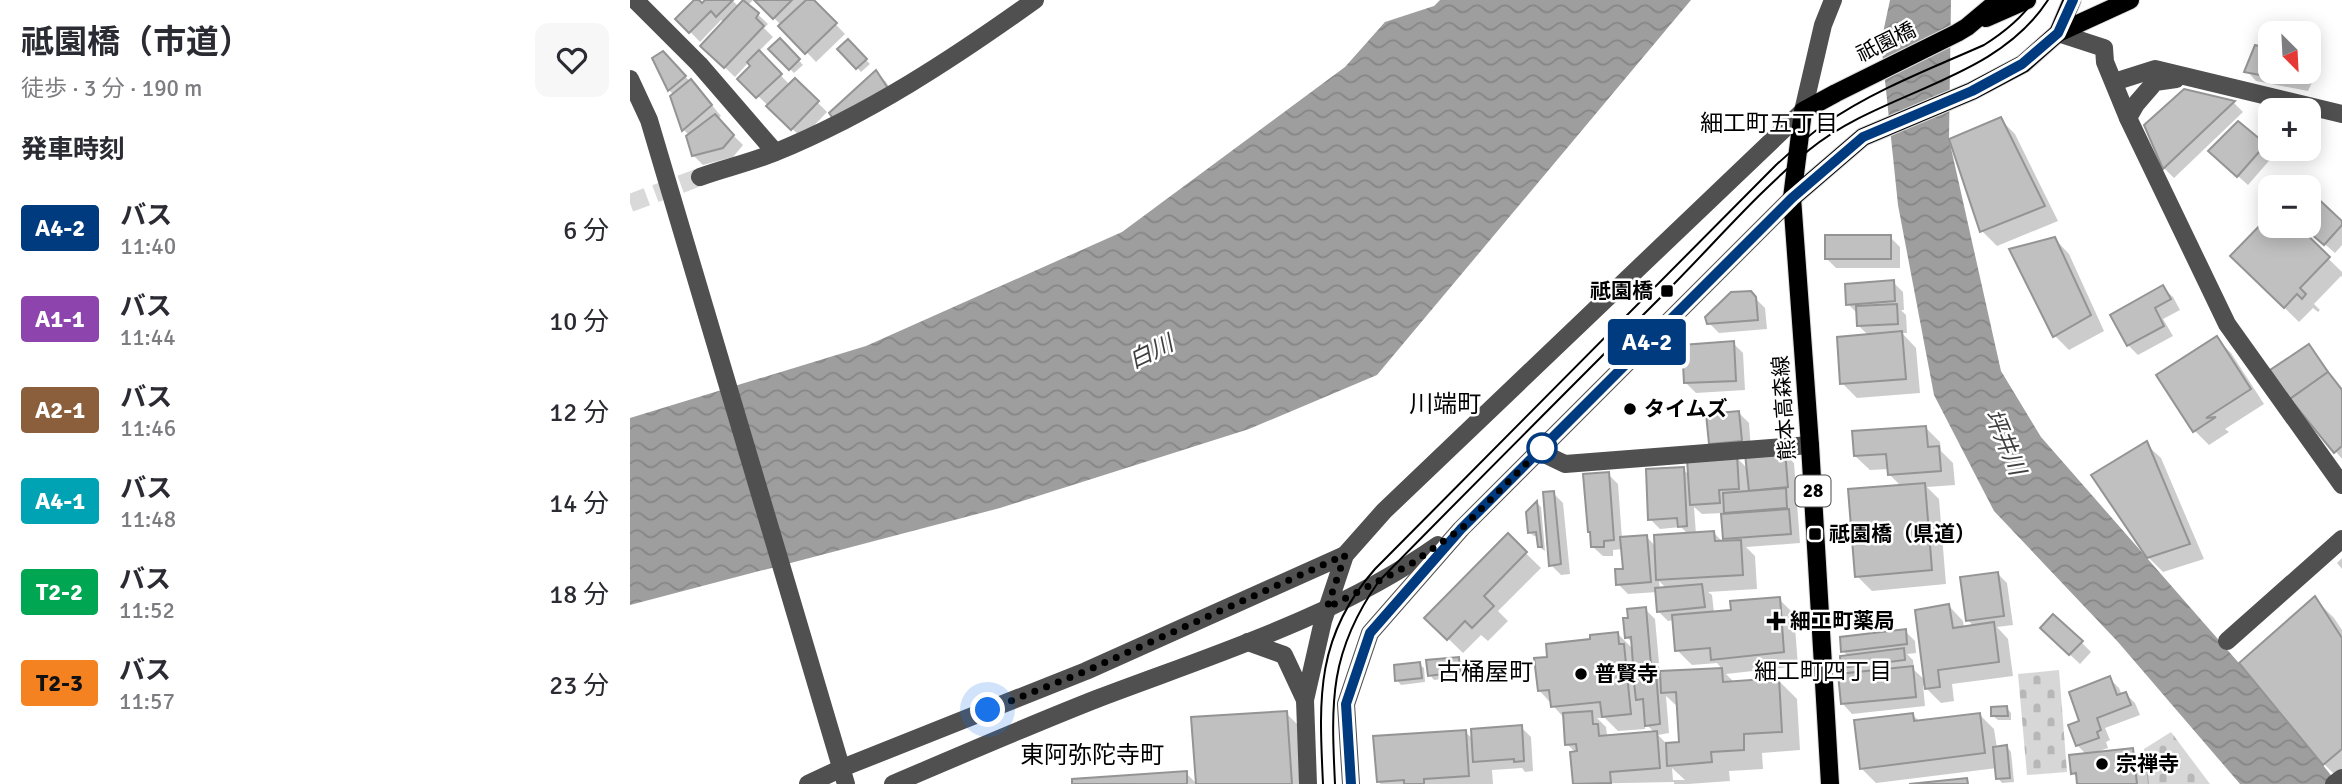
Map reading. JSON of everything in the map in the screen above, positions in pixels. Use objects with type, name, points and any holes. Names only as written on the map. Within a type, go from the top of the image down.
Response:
[{"type":"main road","points":[[1962,30],[1999,0]]},
{"type":"main road","points":[[1962,30],[2027,0]]},
{"type":"main road","points":[[2058,33],[2073,0]]},
{"type":"main road","points":[[1792,198],[1863,137],[1972,91],[2022,64],[2058,33],[2130,0]]},
{"type":"main road","name":"祇園橋","points":[[1803,111],[1962,30]]},
{"type":"main road","name":"熊本高森線","points":[[1803,111],[1792,198],[1830,784]]},
{"type":"street","points":[[635,0],[699,64],[775,152]]},
{"type":"street","points":[[700,177],[775,152],[840,122],[914,82],[1035,0]]},
{"type":"street","points":[[1308,784],[1305,700],[1327,608],[1345,555],[1384,511],[1803,111],[1823,25],[1833,0]]},
{"type":"street","points":[[2058,33],[2104,48],[2105,62],[2128,118],[2227,324],[2339,475]]},
{"type":"street","points":[[2114,82],[2155,69],[2342,114]]},
{"type":"street","points":[[2128,118],[2155,82],[2186,77]]},
{"type":"street","points":[[630,79],[649,120],[844,776]]},
{"type":"street","points":[[1351,784],[1346,704],[1370,633],[1461,529],[1792,198]]},
{"type":"street","points":[[1538,451],[1565,464],[1810,444]]},
{"type":"street","points":[[893,784],[1097,699],[1304,621],[1411,564],[1461,529]]},
{"type":"street","points":[[2227,641],[2342,539]]},
{"type":"street","points":[[808,784],[844,776],[1345,555]]},
{"type":"street","points":[[1248,642],[1284,655],[1305,700]]},
{"type":"street","points":[[2334,784],[2342,778]]},
{"type":"green space","points":[[2059,670],[2067,772],[2027,775],[2018,674]]},
{"type":"green space","points":[[2171,732],[2210,784],[2148,784],[2144,749]]},
{"type":"water","name":"白川","points":[[1440,0],[1691,0],[1377,375],[1249,429],[1000,508],[630,605],[630,418],[866,346],[1122,232],[1345,67],[1385,22],[1434,6]]},
{"type":"water","name":"坪井川","points":[[1890,0],[1951,0],[1949,139],[2001,371],[2041,437],[2266,694],[2338,784],[2240,784],[2118,642],[1994,511],[1934,395],[1898,205],[1881,42]]},
{"type":"building","points":[[694,0],[702,3],[705,0],[733,0],[716,17],[711,11],[689,33],[675,19]]},
{"type":"building","points":[[743,0],[759,13],[756,18],[764,26],[724,68],[700,46]]},
{"type":"building","points":[[754,0],[792,0],[773,19]]},
{"type":"building","points":[[806,0],[814,0],[837,23],[805,54],[778,26]]},
{"type":"building","points":[[780,38],[800,59],[789,70],[768,49]]},
{"type":"building","points":[[848,39],[867,59],[856,69],[837,49]]},
{"type":"building","points":[[2255,45],[2258,46],[2258,75],[2244,72]]},
{"type":"building","points":[[759,50],[782,74],[756,98],[737,79],[750,66],[747,62]]},
{"type":"building","points":[[663,51],[686,76],[668,91],[652,58]]},
{"type":"building","points":[[876,70],[889,90],[835,121],[829,113]]},
{"type":"building","points":[[795,78],[819,101],[791,130],[766,106]]},
{"type":"building","points":[[691,79],[712,105],[682,131],[670,96]]},
{"type":"building","points":[[2184,89],[2235,101],[2163,169],[2144,125]]},
{"type":"building","points":[[715,114],[734,135],[723,148],[692,156],[686,136]]},
{"type":"building","points":[[2001,117],[2045,206],[1980,232],[1949,139]]},
{"type":"building","points":[[2238,121],[2258,137],[2258,153],[2237,177],[2208,151]]},
{"type":"building","points":[[2321,201],[2342,221],[2342,225],[2324,245],[2316,238],[2321,238]]},
{"type":"building","points":[[2258,227],[2258,238],[2310,238],[2330,257],[2300,288],[2306,294],[2302,299],[2297,294],[2284,308],[2230,256]]},
{"type":"building","points":[[1825,235],[1891,235],[1891,259],[1825,259]]},
{"type":"building","points":[[2055,237],[2091,315],[2053,337],[2009,249]]},
{"type":"building","points":[[1894,280],[1895,301],[1846,305],[1845,284]]},
{"type":"building","points":[[2163,285],[2171,299],[2155,308],[2164,326],[2127,346],[2110,315]]},
{"type":"building","points":[[1751,291],[1756,297],[1758,320],[1707,324],[1705,317],[1731,292]]},
{"type":"building","points":[[1897,304],[1898,324],[1857,326],[1856,306]]},
{"type":"building","points":[[1902,331],[1906,379],[1840,384],[1837,337]]},
{"type":"building","points":[[2217,336],[2251,389],[2206,418],[2216,417],[2193,432],[2156,375]]},
{"type":"building","points":[[1734,341],[1736,381],[1684,383],[1682,345]]},
{"type":"building","points":[[2309,344],[2328,372],[2290,399],[2270,370]]},
{"type":"building","points":[[2328,372],[2342,390],[2342,446],[2334,453],[2290,399]]},
{"type":"building","points":[[1739,411],[1742,441],[1709,444],[1706,414]]},
{"type":"building","points":[[1926,426],[1928,447],[1939,446],[1941,471],[1888,475],[1886,454],[1854,456],[1852,431]]},
{"type":"building","points":[[2147,441],[2190,544],[2147,558],[2091,475]]},
{"type":"building","points":[[1785,451],[1788,487],[1749,491],[1745,454]]},
{"type":"building","points":[[1737,455],[1739,489],[1719,490],[1720,503],[1690,505],[1687,459]]},
{"type":"building","points":[[1684,467],[1687,526],[1678,527],[1677,518],[1648,520],[1646,469]]},
{"type":"building","points":[[1609,472],[1614,540],[1604,541],[1604,547],[1591,547],[1583,474]]},
{"type":"building","points":[[1925,483],[1932,570],[1855,577],[1848,489]]},
{"type":"building","points":[[1786,488],[1787,508],[1724,513],[1723,493]]},
{"type":"building","points":[[1554,491],[1561,564],[1549,566],[1543,492]]},
{"type":"building","points":[[1537,501],[1542,547],[1538,547],[1536,532],[1528,533],[1526,512]]},
{"type":"building","points":[[1789,509],[1791,534],[1723,539],[1721,514]]},
{"type":"building","points":[[1714,531],[1715,541],[1741,540],[1743,575],[1656,580],[1654,535]]},
{"type":"building","points":[[1508,533],[1527,552],[1484,596],[1494,606],[1472,628],[1465,621],[1447,640],[1424,618]]},
{"type":"building","points":[[1647,535],[1651,582],[1616,585],[1615,569],[1623,569],[1620,537]]},
{"type":"building","points":[[1998,572],[2004,616],[1966,621],[1960,577]]},
{"type":"building","points":[[1702,584],[1705,607],[1657,612],[1655,588]]},
{"type":"building","points":[[2315,596],[2342,638],[2342,749],[2323,765],[2239,663]]},
{"type":"building","points":[[1780,597],[1784,652],[1711,660],[1710,648],[1675,651],[1672,615],[1731,610],[1730,601]]},
{"type":"building","points":[[1949,604],[1953,628],[1994,622],[1999,662],[1938,670],[1940,687],[1925,689],[1915,610]]},
{"type":"building","points":[[1646,607],[1651,665],[1640,667],[1639,664],[1633,664],[1631,637],[1625,638],[1623,618],[1628,618],[1627,609]]},
{"type":"building","points":[[2053,614],[2083,641],[2069,655],[2040,628]]},
{"type":"building","points":[[1906,629],[1907,644],[1841,652],[1840,637]]},
{"type":"building","name":"普賢寺","points":[[1618,632],[1619,644],[1624,644],[1631,714],[1602,717],[1600,702],[1551,707],[1549,690],[1538,691],[1534,658],[1547,657],[1546,644],[1590,639],[1590,635]]},
{"type":"building","points":[[1904,648],[1905,660],[1841,668],[1840,656]]},
{"type":"building","points":[[1459,657],[1460,672],[1428,676],[1426,660]]},
{"type":"building","points":[[1420,662],[1422,678],[1395,681],[1394,665]]},
{"type":"building","points":[[1913,666],[1916,697],[1841,704],[1838,674]]},
{"type":"building","points":[[1722,668],[1723,682],[1779,678],[1782,732],[1744,734],[1744,750],[1711,752],[1712,762],[1667,766],[1666,743],[1679,742],[1676,692],[1661,693],[1660,671]]},
{"type":"building","points":[[1656,672],[1660,724],[1645,726],[1643,699],[1636,700],[1633,674]]},
{"type":"building","points":[[2110,676],[2117,695],[2126,692],[2131,705],[2097,718],[2101,730],[2097,732],[2099,738],[2076,746],[2068,725],[2079,721],[2069,692]]},
{"type":"building","points":[[2007,706],[2008,716],[1991,716],[1991,707]]},
{"type":"building","points":[[1287,711],[1292,784],[1196,784],[1191,717]]},
{"type":"building","points":[[1592,711],[1593,724],[1598,724],[1599,736],[1657,731],[1660,768],[1610,772],[1611,783],[1573,784],[1570,752],[1577,751],[1576,744],[1565,745],[1563,713]]},
{"type":"building","points":[[1913,713],[1914,721],[1980,713],[1985,753],[1860,769],[1854,720]]},
{"type":"building","points":[[1522,725],[1524,761],[1514,762],[1514,759],[1473,762],[1471,729]]},
{"type":"building","points":[[1466,730],[1469,776],[1424,779],[1424,784],[1404,784],[1404,780],[1377,782],[1373,736]]},
{"type":"building","points":[[2007,745],[2010,778],[1996,779],[1993,747]]},
{"type":"building","name":"宗禅寺","points":[[2133,748],[2137,784],[2077,784],[2076,773],[2071,774],[2069,755]]},
{"type":"building","points":[[1187,771],[1187,784],[1072,784],[1072,779]]},
{"type":"building","points":[[1967,778],[1968,784],[1909,784]]},
{"type":"tunnel","points":[[630,203],[700,177]]},
{"type":"tram line","points":[[1323,784],[1322,697],[1331,644],[1355,594],[1375,569],[1776,165],[1800,144],[1825,124],[1863,101],[1984,45],[2011,25],[2034,0]]},
{"type":"tram line","points":[[1335,784],[1333,727],[1337,678],[1350,631],[1379,581],[1790,166],[1838,130],[1968,68],[1999,50],[2026,28],[2048,0]]},
{"type":"bus line","name":"A4-2","points":[[1351,784],[1346,704],[1370,633],[1461,529],[1792,198],[1863,137],[1972,91],[2022,64],[2058,33],[2073,0]]},
{"type":"place","name":"祗園橋","points":[[1667,291]]},
{"type":"place","name":"タイムズ","points":[[1630,409]]},
{"type":"place","name":"祗園橋（県道）","points":[[1815,534]]},
{"type":"place","name":"細工町薬局","points":[[1776,621]]},
{"type":"place","name":"普賢寺","points":[[1581,674]]},
{"type":"place","name":"宗禅寺","points":[[2102,764]]},
{"type":"district","name":"細工町五丁目","points":[[1769,123]]},
{"type":"district","name":"川端町","points":[[1445,404]]},
{"type":"district","name":"細工町四丁目","points":[[1823,671]]},
{"type":"district","name":"古桶屋町","points":[[1485,672]]},
{"type":"district","name":"東阿弥陀寺町","points":[[1092,755]]},
{"type":"route","points":[[988,710],[1086,671],[1345,555],[1327,608],[1411,564],[1461,529],[1542,448]]}]
